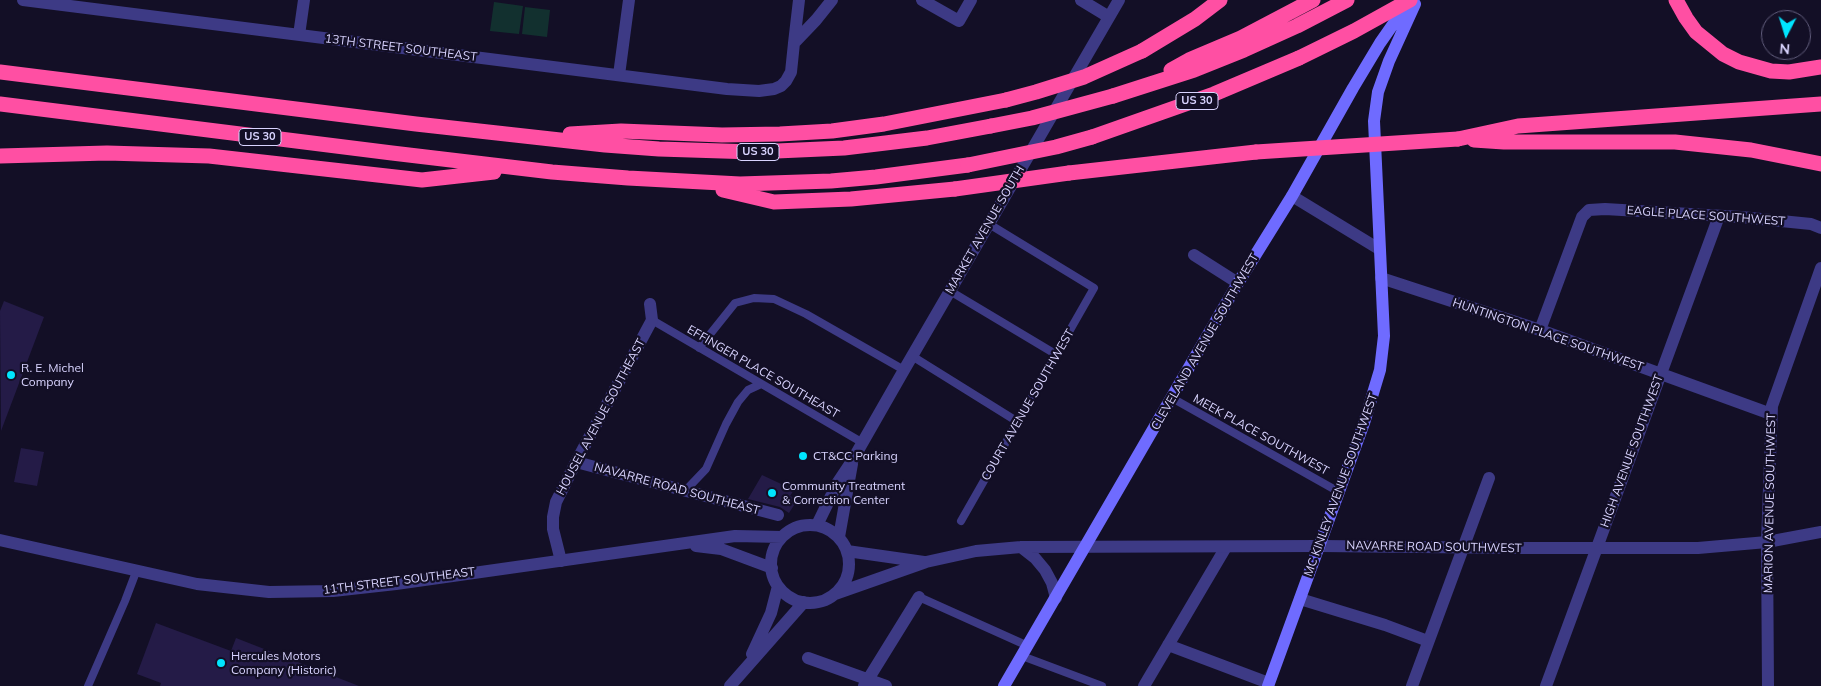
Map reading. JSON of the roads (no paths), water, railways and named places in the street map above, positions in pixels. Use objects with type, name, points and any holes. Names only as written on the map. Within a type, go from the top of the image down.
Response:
[{"type":"highway","points":[[523,137],[622,131],[722,136],[780,134],[832,131],[884,124],[1006,100],[1084,76],[1142,51],[1195,19],[1220,0]]},
{"type":"highway","points":[[1146,85],[1189,60],[1241,38],[1313,0]]},
{"type":"highway","name":"US 30","points":[[0,72],[523,137],[659,149],[754,152],[797,151],[927,138],[1032,118],[1113,96],[1203,66],[1297,26],[1347,0]]},
{"type":"highway","name":"US 30","points":[[0,106],[24,107],[521,169],[740,184],[876,178],[968,165],[1092,137],[1196,101],[1299,58],[1410,0]]},
{"type":"highway","points":[[1676,0],[1696,32],[1716,49],[1739,62],[1755,68],[1780,71],[1806,70],[1821,67]]},
{"type":"highway","points":[[1458,139],[1518,126],[1821,104]]},
{"type":"highway","points":[[693,182],[774,202],[851,199],[955,189],[1069,173],[1256,152],[1458,139],[1504,142],[1675,142],[1751,150],[1821,164]]},
{"type":"highway","points":[[0,156],[107,153],[210,156],[422,180],[521,169]]},
{"type":"main road","name":"CLEVELAND AVENUE SOUTHWEST","points":[[1004,686],[1238,283],[1292,196],[1353,88],[1410,0]]},
{"type":"main road","name":"MC KINLEY AVENUE SOUTHWEST","points":[[1269,684],[1367,415],[1380,370],[1384,336],[1374,121],[1378,92],[1389,61],[1417,0]]},
{"type":"street","name":"13TH STREET SOUTHEAST","points":[[23,0],[746,90],[765,90],[779,87],[786,81],[790,73],[794,43]]},
{"type":"street","points":[[299,35],[304,0]]},
{"type":"street","points":[[619,75],[629,0]]},
{"type":"street","points":[[794,43],[798,0]]},
{"type":"street","points":[[794,43],[832,0]]},
{"type":"street","points":[[922,0],[959,21],[971,0]]},
{"type":"street","points":[[1080,0],[1109,17]]},
{"type":"street","name":"MARKET AVENUE SOUTH","points":[[817,525],[838,482],[863,443],[1119,0]]},
{"type":"street","points":[[1292,196],[1379,249]]},
{"type":"street","name":"EAGLE PLACE SOUTHWEST","points":[[1540,330],[1582,217],[1589,210],[1605,209],[1719,216],[1811,224],[1821,228]]},
{"type":"street","name":"HIGH AVENUE SOUTHWEST","points":[[1546,686],[1719,216]]},
{"type":"street","points":[[1194,255],[1238,283]]},
{"type":"street","name":"MARION AVENUE SOUTHWEST","points":[[1768,686],[1767,542],[1772,406],[1821,268]]},
{"type":"street","name":"HUNTINGTON PLACE SOUTHWEST","points":[[1381,278],[1540,330],[1771,414]]},
{"type":"street","points":[[650,304],[652,320]]},
{"type":"street","name":"HOUSEL AVENUE SOUTHEAST","points":[[561,561],[554,532],[553,517],[558,499],[652,320]]},
{"type":"street","name":"MARKET AVENUE SOUTH","points":[[839,538],[852,461]]},
{"type":"street","name":"NAVARRE ROAD SOUTHEAST","points":[[576,462],[778,515]]},
{"type":"street","points":[[1412,686],[1489,478]]},
{"type":"street","points":[[817,525],[829,530],[839,538],[847,551],[849,560],[848,573],[844,585],[824,601],[798,602],[787,596],[778,586],[772,574],[771,561],[774,548],[782,537],[792,530],[804,526],[817,525]]},
{"type":"street","name":"NAVARRE ROAD SOUTHWEST","points":[[835,594],[926,562],[976,551],[1021,547],[1698,548],[1767,542],[1821,532]]},
{"type":"street","name":"11TH STREET SOUTHEAST","points":[[0,540],[136,572],[197,584],[269,592],[333,591],[396,584],[735,536],[782,537]]},
{"type":"street","name":"11TH STREET SOUTHEAST","points":[[681,544],[721,549],[772,568]]},
{"type":"street","points":[[1021,547],[1035,558],[1045,570],[1052,583],[1056,598]]},
{"type":"street","points":[[1144,686],[1226,547]]},
{"type":"street","name":"NAVARRE ROAD SOUTHWEST","points":[[847,551],[926,562]]},
{"type":"street","points":[[745,668],[771,613],[778,586]]},
{"type":"street","points":[[866,683],[919,597]]},
{"type":"street","points":[[1300,600],[1385,625],[1428,641]]},
{"type":"street","points":[[730,686],[804,602]]},
{"type":"street","points":[[1168,645],[1269,684]]},
{"type":"street","points":[[808,658],[866,683],[886,686]]},
{"type":"lane","name":"COURT AVENUE SOUTHWEST","points":[[961,521],[1094,288],[988,224]]},
{"type":"lane","points":[[950,291],[1057,355]]},
{"type":"lane","points":[[698,348],[735,303],[754,298],[774,299],[806,314],[904,370]]},
{"type":"lane","name":"EFFINGER PLACE SOUTHEAST","points":[[652,320],[863,443]]},
{"type":"lane","points":[[912,356],[1018,422]]},
{"type":"lane","points":[[684,491],[698,479],[707,466],[738,402],[748,390],[761,384]]},
{"type":"lane","name":"MEEK PLACE SOUTHWEST","points":[[1172,398],[1339,492]]},
{"type":"lane","points":[[88,686],[136,572]]},
{"type":"lane","points":[[919,597],[1025,651],[1102,686]]},
{"type":"place","name":"R. E. Michel Company","points":[[11,375]]},
{"type":"place","name":"CT&CC Parking","points":[[803,456]]},
{"type":"place","name":"Community Treatment & Correction Center","points":[[772,493]]},
{"type":"place","name":"Hercules Motors Company (Historic)","points":[[221,663]]}]
